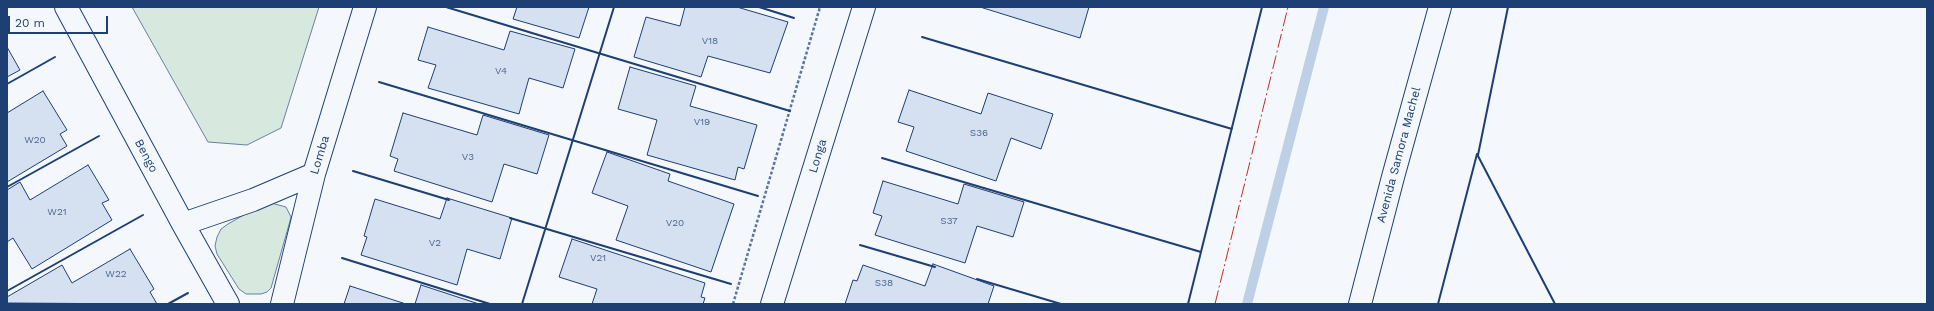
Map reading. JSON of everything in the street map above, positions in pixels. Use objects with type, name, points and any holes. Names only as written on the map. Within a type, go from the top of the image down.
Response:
[{"type":"street","name":"Bengo","points":[[66,7],[228,304]]},
{"type":"street","name":"Lomba","points":[[282,304],[314,174],[365,7]]},
{"type":"street","name":"Longa","points":[[772,304],[864,7]]},
{"type":"street","name":"Avenida Samora Machel","points":[[1360,304],[1440,7]]},
{"type":"street","points":[[183,224],[253,200],[314,174]]},
{"type":"path","points":[[733,304],[820,7]]},
{"type":"shaded area","points":[[132,7],[319,7],[281,128],[247,145],[208,142]]},
{"type":"shaded area","points":[[271,203],[286,207],[291,217],[290,221],[271,288],[267,292],[261,294],[246,294],[239,289],[217,254],[215,246],[217,237],[221,229],[228,224],[261,205]]},
{"type":"building","points":[[517,7],[589,7],[579,38],[513,19]]},
{"type":"building","points":[[685,7],[737,7],[788,22],[770,73],[708,56],[701,77],[634,57],[646,17],[680,26]]},
{"type":"building","points":[[980,7],[1089,7],[1080,38]]},
{"type":"building","points":[[428,27],[504,50],[510,31],[575,49],[563,88],[529,78],[519,114],[428,88],[436,65],[418,60]]},
{"type":"building","points":[[7,47],[20,70],[7,77]]},
{"type":"building","points":[[630,67],[696,86],[690,106],[757,125],[744,169],[738,167],[735,180],[647,155],[657,120],[618,109]]},
{"type":"building","points":[[909,90],[981,114],[988,93],[1053,114],[1041,149],[1011,138],[996,181],[906,151],[914,127],[898,122]]},
{"type":"building","points":[[43,91],[67,130],[60,134],[67,146],[7,182],[7,113]]},
{"type":"building","points":[[403,113],[477,135],[483,115],[549,135],[537,174],[504,164],[492,202],[394,171],[398,159],[390,156]]},
{"type":"building","points":[[607,152],[670,174],[668,181],[734,204],[711,272],[616,240],[628,206],[592,193]]},
{"type":"building","points":[[88,165],[109,200],[102,203],[112,220],[32,269],[13,238],[7,242],[7,190],[20,182],[30,200]]},
{"type":"building","points":[[883,181],[958,204],[964,184],[1024,202],[1013,237],[977,226],[965,263],[875,235],[882,216],[873,213]]},
{"type":"building","points":[[447,198],[512,218],[500,259],[467,249],[457,285],[361,255],[367,237],[364,236],[375,199],[440,219]]},
{"type":"building","points":[[572,239],[705,283],[701,297],[705,298],[703,304],[592,304],[597,289],[559,277]]},
{"type":"building","points":[[130,249],[154,289],[150,292],[157,304],[7,303],[7,297],[62,265],[72,283]]},
{"type":"building","points":[[933,264],[994,286],[988,304],[845,304],[853,280],[857,281],[863,265],[925,286]]},
{"type":"building","points":[[421,285],[479,304],[415,304]]},
{"type":"building","points":[[350,286],[406,304],[344,304]]},
{"type":"waterway","points":[[1247,304],[1324,7]]},
{"type":"wall","points":[[446,7],[790,111]]},
{"type":"wall","points":[[522,304],[614,7]]},
{"type":"wall","points":[[759,7],[794,18]]},
{"type":"wall","points":[[1188,304],[1262,7]]},
{"type":"wall","points":[[1478,155],[1508,7]]},
{"type":"wall","points":[[922,37],[1232,129]]},
{"type":"wall","points":[[7,84],[55,57]]},
{"type":"wall","points":[[379,82],[758,196]]},
{"type":"wall","points":[[7,187],[99,136]]},
{"type":"wall","points":[[1438,304],[1477,154],[1555,304]]},
{"type":"wall","points":[[882,158],[1201,252]]},
{"type":"wall","points":[[353,171],[449,200]]},
{"type":"wall","points":[[7,291],[143,215]]},
{"type":"wall","points":[[510,218],[731,284]]},
{"type":"wall","points":[[860,245],[935,267]]},
{"type":"wall","points":[[342,258],[490,304]]},
{"type":"wall","points":[[977,279],[1061,304]]},
{"type":"wall","points":[[168,304],[188,293]]},
{"type":"power","points":[[1215,304],[1288,7]]}]
